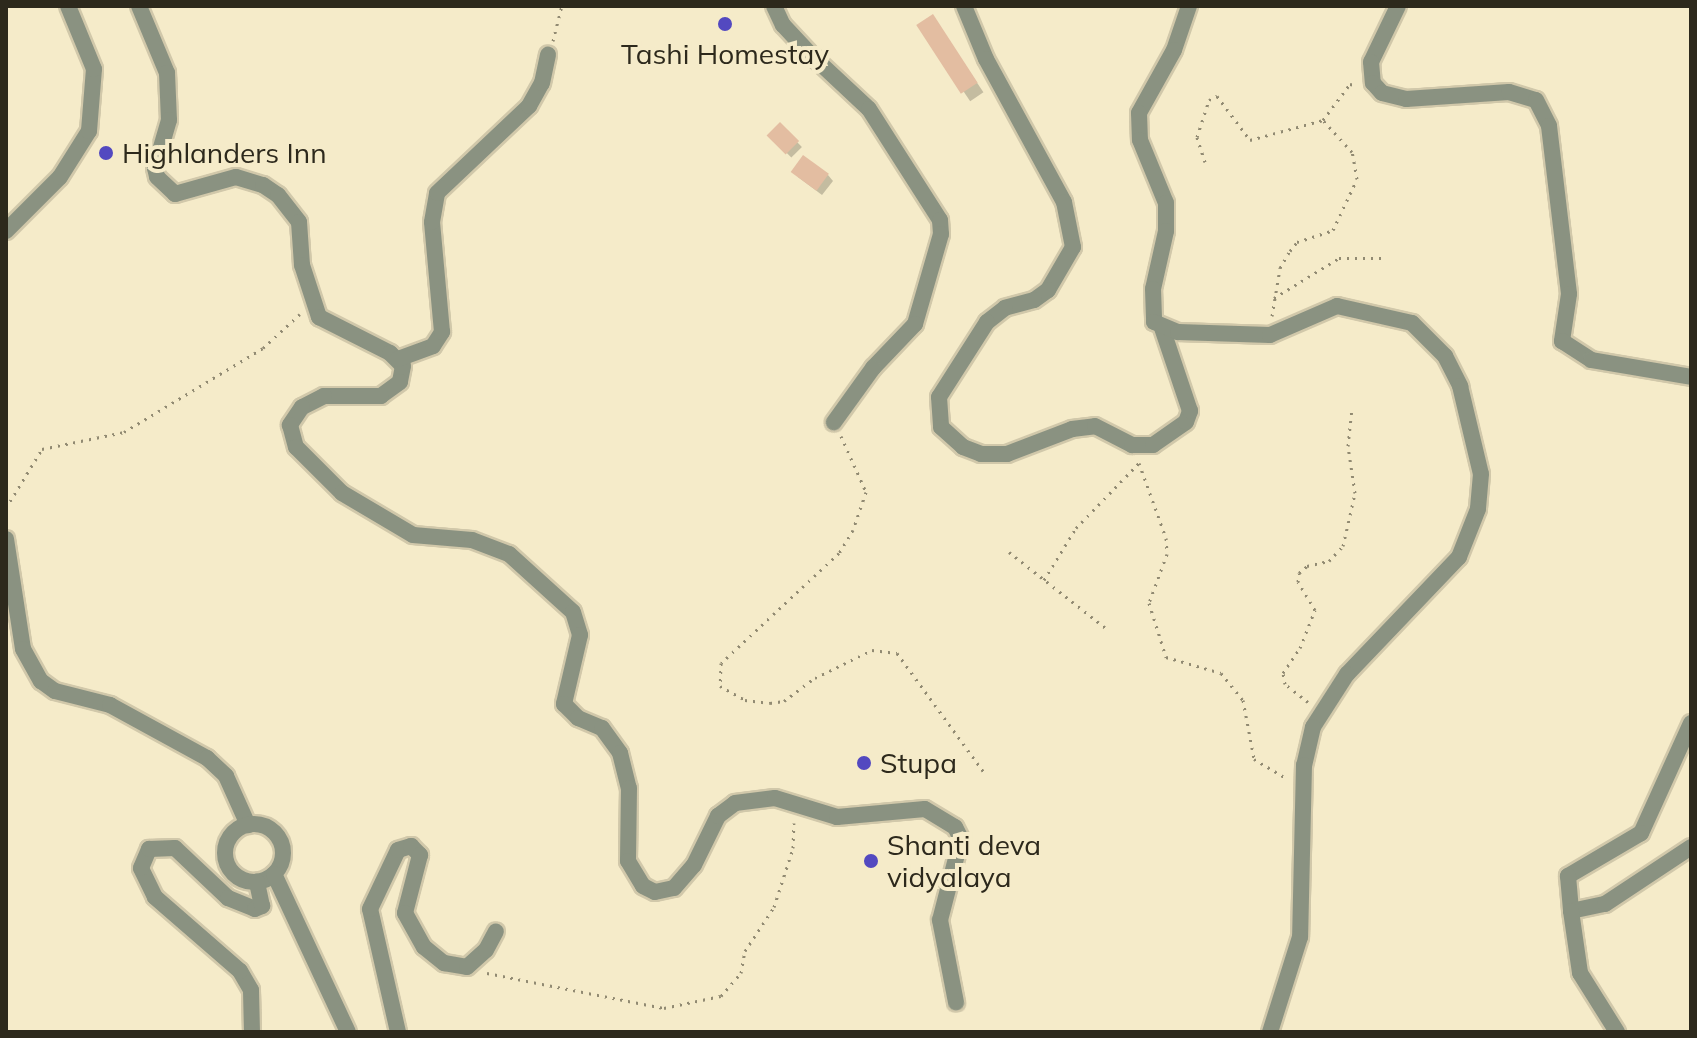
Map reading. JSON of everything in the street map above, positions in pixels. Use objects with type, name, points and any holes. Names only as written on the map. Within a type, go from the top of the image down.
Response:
[{"type":"street","points":[[6,231],[60,177],[89,131],[94,69],[68,6]]},
{"type":"street","points":[[139,6],[169,85],[169,120],[155,168],[157,177],[175,194],[236,177],[278,195],[299,222],[310,303],[336,329],[398,359],[433,346],[442,332],[432,222],[437,193],[529,106],[542,83],[548,55]]},
{"type":"street","points":[[774,6],[783,25],[869,109],[940,220],[941,234],[915,324],[873,368],[834,422]]},
{"type":"street","points":[[964,6],[986,59],[1064,202],[1073,247],[1048,290],[1034,300],[1005,308],[987,322],[939,397],[941,427],[963,447],[981,454],[1007,454],[1072,429],[1095,426],[1132,445],[1163,440],[1186,422],[1190,411],[1162,328],[1151,313],[1166,203],[1137,127],[1144,98],[1174,50],[1189,6]]},
{"type":"street","points":[[1398,6],[1371,62],[1373,83],[1382,93],[1406,99],[1509,92],[1536,100],[1549,126],[1569,294],[1562,341],[1591,360],[1691,377]]},
{"type":"street","points":[[1162,328],[1270,335],[1337,306],[1412,323],[1445,356],[1460,386],[1481,474],[1478,509],[1459,557],[1347,674],[1321,710],[1308,744],[1303,783],[1300,937],[1270,1032]]},
{"type":"street","points":[[398,359],[403,376],[381,396],[324,396],[302,407],[290,425],[296,447],[342,493],[405,531],[493,545],[509,554],[573,612],[580,635],[564,704],[578,718],[602,728],[620,753],[629,788],[628,861],[643,886],[655,892],[674,888],[694,865],[718,816],[735,803],[775,798],[837,817],[925,809],[955,827],[961,851],[940,920],[956,1002]]},
{"type":"street","points":[[6,539],[23,649],[41,681],[55,691],[110,705],[207,758],[226,776],[248,825]]},
{"type":"street","points":[[1617,1032],[1580,973],[1568,876],[1641,833],[1691,723]]},
{"type":"street","points":[[248,825],[266,827],[280,840],[283,858],[274,874],[257,882],[238,877],[226,862],[226,843],[248,825]]},
{"type":"street","points":[[398,1032],[370,909],[373,893],[398,850],[411,846],[420,855],[407,901],[410,927],[424,947],[444,963],[467,967],[486,950],[496,931]]},
{"type":"street","points":[[1571,911],[1605,904],[1691,847]]},
{"type":"street","points":[[252,1032],[251,990],[240,971],[155,897],[141,868],[149,849],[175,848],[228,898],[255,909],[262,906],[257,882]]},
{"type":"street","points":[[274,874],[348,1032]]},
{"type":"path","points":[[548,55],[562,6]]},
{"type":"path","points":[[1205,162],[1197,137],[1209,100],[1217,96],[1250,140],[1323,120],[1350,84],[1382,93]]},
{"type":"path","points":[[1270,335],[1274,298],[1290,251],[1297,242],[1333,230],[1357,179],[1352,152],[1323,120]]},
{"type":"path","points":[[1274,298],[1339,258],[1385,258]]},
{"type":"path","points":[[6,508],[42,449],[124,432],[263,348],[310,303]]},
{"type":"path","points":[[1321,710],[1291,691],[1283,673],[1300,648],[1315,610],[1298,582],[1299,573],[1307,566],[1329,561],[1343,546],[1355,493],[1348,446],[1352,409]]},
{"type":"path","points":[[834,422],[861,474],[864,506],[839,553],[721,663],[720,686],[745,700],[784,701],[872,650],[897,653],[986,775]]},
{"type":"path","points":[[1132,445],[1166,538],[1167,554],[1149,603],[1166,657],[1221,673],[1243,700],[1254,759],[1264,770],[1303,783]]},
{"type":"path","points":[[1044,580],[1060,562],[1069,537],[1139,463]]},
{"type":"path","points":[[1009,552],[1107,629]]},
{"type":"path","points":[[467,967],[664,1008],[721,996],[741,973],[745,951],[774,907],[793,848],[795,803]]},
{"type":"building","points":[[933,14],[978,83],[961,94],[916,25]]},
{"type":"building","points":[[780,122],[799,141],[786,155],[767,135]]},
{"type":"building","points":[[803,155],[829,174],[817,191],[791,172]]},
{"type":"place","name":"Tashi Homestay","points":[[725,24]]},
{"type":"place","name":"Highlanders Inn","points":[[106,153]]},
{"type":"place","name":"Stupa","points":[[864,763]]},
{"type":"place","name":"Shanti deva vidyalaya","points":[[871,861]]}]
